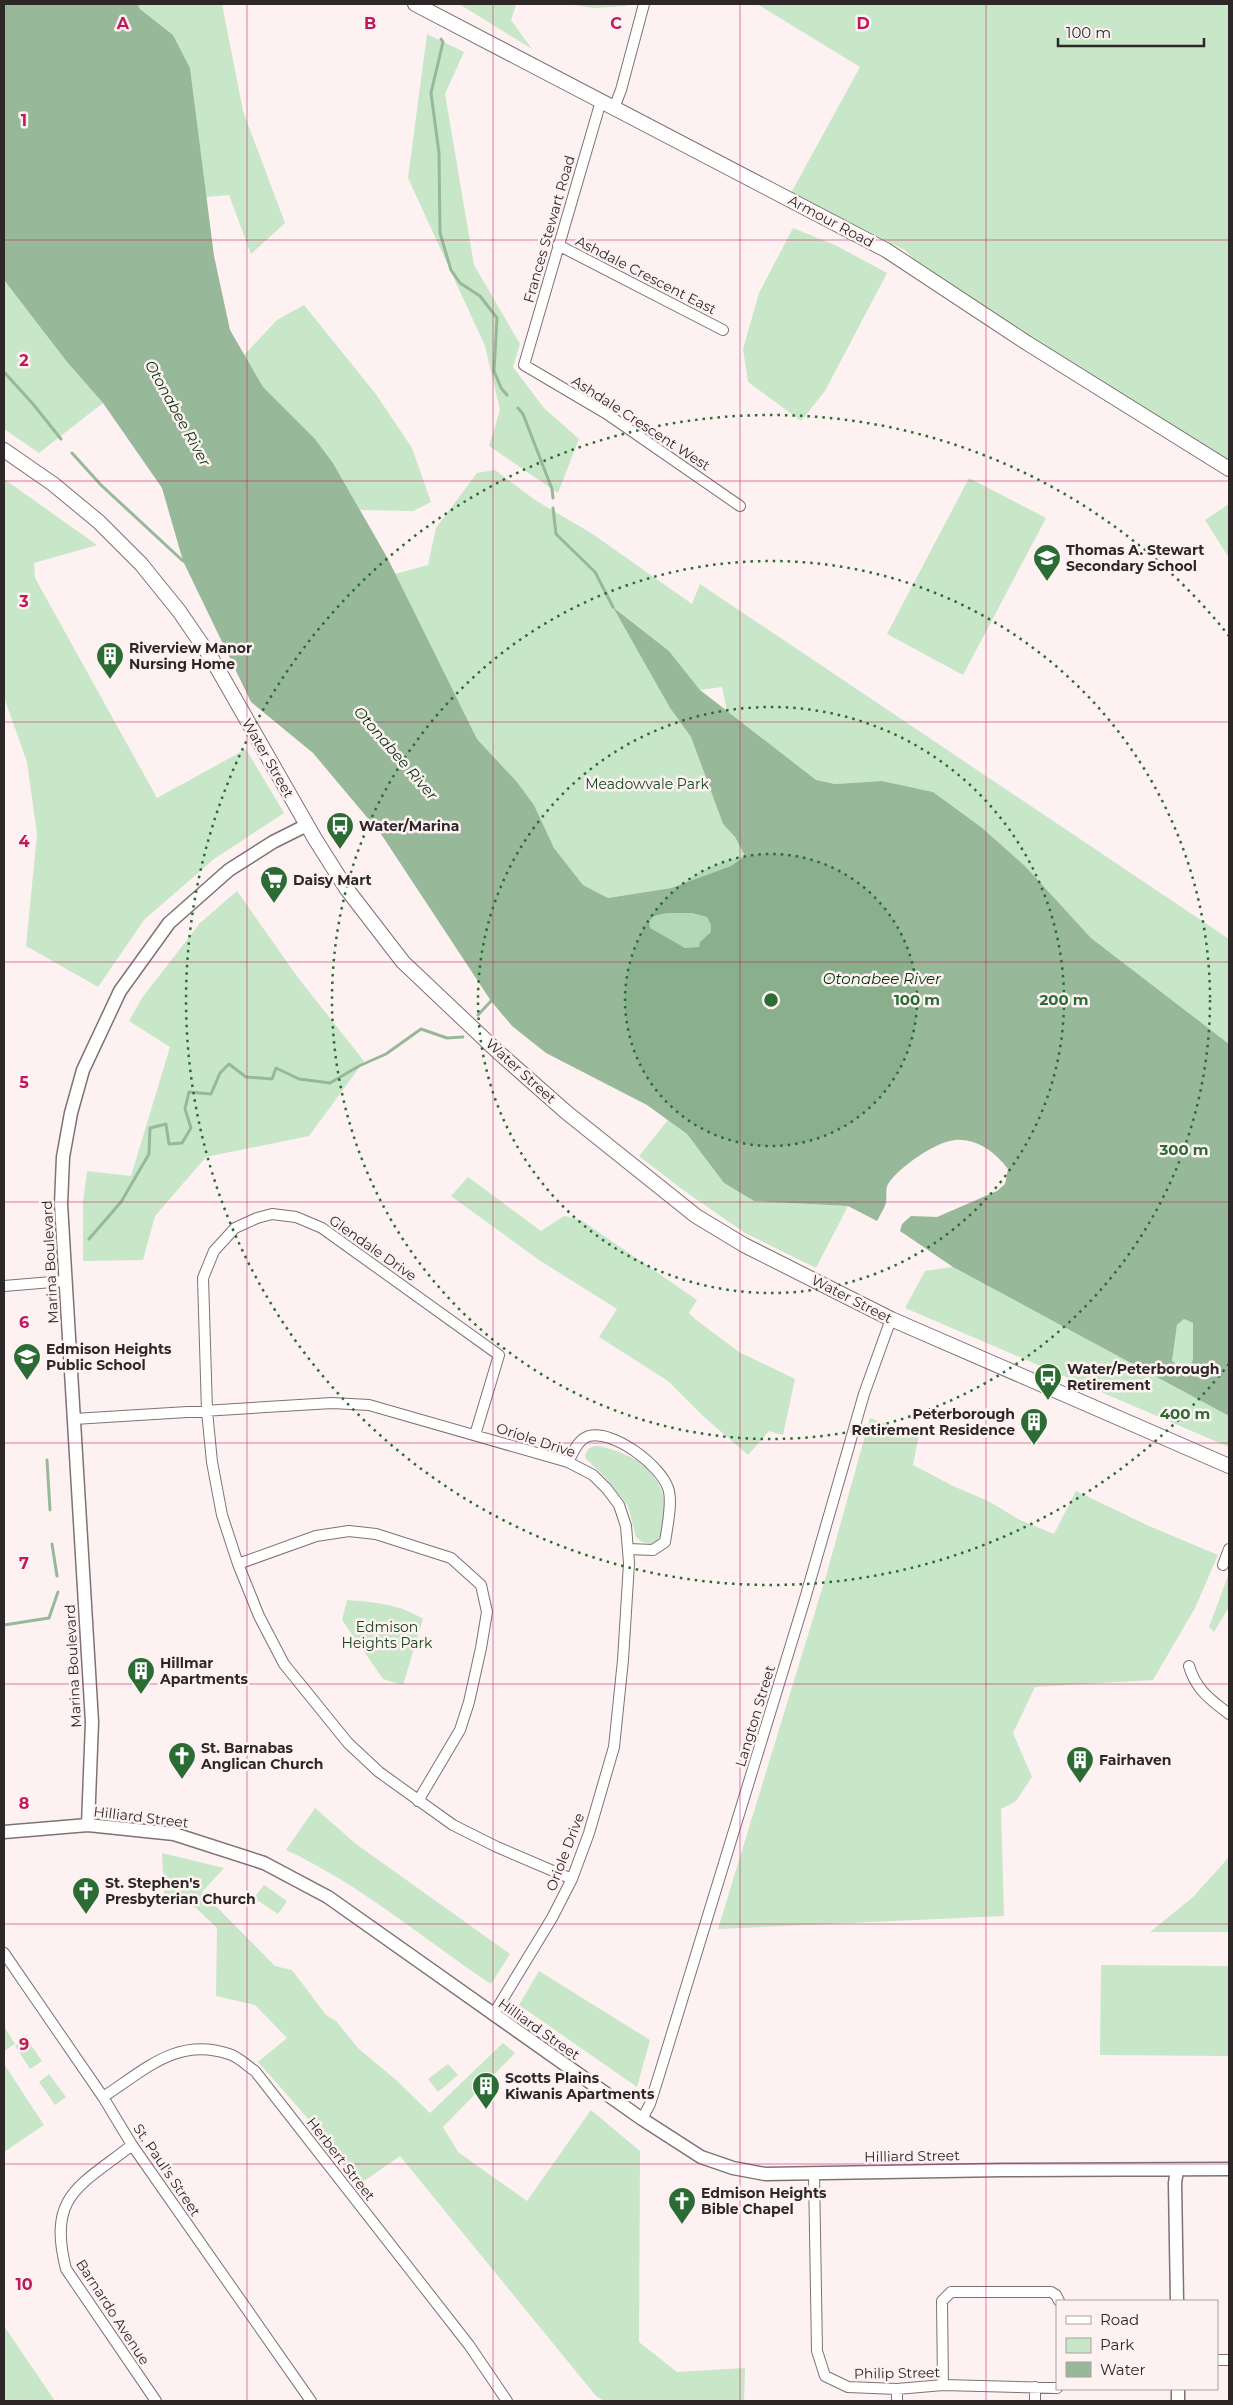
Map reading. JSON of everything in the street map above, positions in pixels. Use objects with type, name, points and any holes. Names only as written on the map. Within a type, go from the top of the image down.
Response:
[{"type":"main road","name":"Armour Road","points":[[415,4],[886,250],[1027,343],[1229,469]]},
{"type":"main road","name":"Water Street","points":[[4,450],[53,484],[99,522],[141,564],[179,611],[212,659],[307,825],[346,888],[403,962],[497,1051],[566,1112],[696,1216],[744,1245],[891,1319],[1229,1466]]},
{"type":"street","points":[[614,108],[621,90],[644,4]]},
{"type":"street","name":"Frances Stewart Road","points":[[524,365],[602,101]]},
{"type":"street","name":"Ashdale Crescent East","points":[[558,245],[723,330]]},
{"type":"street","name":"Ashdale Crescent West","points":[[524,365],[607,414],[740,506]]},
{"type":"street","name":"Marina Boulevard","points":[[88,1825],[92,1722],[64,1281],[61,1204],[64,1157],[71,1113],[83,1070],[120,992],[169,923],[229,870],[273,842],[307,825]]},
{"type":"street","name":"Glendale Drive","points":[[207,1411],[203,1278],[214,1251],[235,1228],[257,1218],[272,1214],[296,1217],[322,1228],[500,1355],[475,1435]]},
{"type":"street","points":[[4,1286],[64,1281]]},
{"type":"street","name":"Langton Street","points":[[642,2119],[650,2104],[661,2069],[804,1602],[864,1394],[891,1319]]},
{"type":"street","name":"Oriole Drive","points":[[74,1419],[332,1403],[369,1405],[568,1462],[593,1475],[619,1505],[626,1526],[629,1548],[623,1660],[614,1747],[589,1833],[572,1878],[552,1918],[493,2015]]},
{"type":"street","points":[[207,1411],[212,1462],[222,1515],[238,1564],[259,1616],[292,1676],[348,1743],[379,1772],[418,1801],[453,1825],[497,1847],[572,1878]]},
{"type":"street","points":[[568,1462],[578,1444],[589,1436],[611,1438],[637,1451],[669,1488],[669,1520],[665,1542],[653,1550],[629,1548]]},
{"type":"street","points":[[238,1564],[316,1536],[349,1531],[376,1534],[451,1558],[481,1586],[487,1612],[469,1702],[460,1730],[418,1801]]},
{"type":"street","points":[[1223,1565],[1229,1549]]},
{"type":"street","points":[[1189,1666],[1193,1681],[1208,1698],[1229,1714]]},
{"type":"street","name":"Hilliard Street","points":[[4,1832],[88,1825],[174,1834],[264,1862],[328,1897],[642,2119],[701,2157],[733,2168],[766,2174],[1229,2169]]},
{"type":"street","name":"St. Paul's Street","points":[[4,1953],[103,2097],[132,2145],[311,2401]]},
{"type":"street","name":"Herbert Street","points":[[103,2097],[156,2062],[179,2051],[205,2048],[231,2055],[256,2071],[469,2345],[507,2401]]},
{"type":"street","name":"Barnardo Avenue","points":[[132,2145],[78,2187],[66,2203],[60,2222],[60,2244],[66,2269],[156,2401]]},
{"type":"street","points":[[1177,2170],[1177,2300]]},
{"type":"street","name":"Philip Street","points":[[814,2173],[817,2351],[825,2376],[848,2387],[898,2389],[943,2385],[1056,2388]]},
{"type":"street","points":[[943,2385],[942,2301],[944,2296],[951,2292],[1051,2292],[1056,2295],[1058,2300]]},
{"type":"street","points":[[1035,2387],[1035,2401]]},
{"type":"street","points":[[898,2389],[898,2401]]},
{"type":"green space","points":[[137,4],[222,4],[243,111],[285,223],[251,254],[229,195],[206,197],[190,68],[173,35],[140,9]]},
{"type":"green space","points":[[459,4],[520,4],[516,5],[511,20],[532,49]]},
{"type":"green space","points":[[566,4],[627,4],[626,6],[594,8]]},
{"type":"green space","points":[[757,4],[1229,4],[1229,470],[924,270],[905,250],[791,193],[860,67]]},
{"type":"green space","points":[[427,34],[464,52],[445,94],[474,265],[520,344],[513,367],[544,408],[579,439],[558,493],[489,446],[500,410],[485,346],[408,178]]},
{"type":"green space","points":[[793,228],[835,245],[887,273],[825,391],[801,421],[748,382],[743,349],[759,293]]},
{"type":"green space","points":[[4,280],[67,362],[103,403],[39,453],[4,429]]},
{"type":"green space","points":[[304,305],[375,393],[412,448],[431,502],[413,511],[360,510],[333,463],[315,439],[263,387],[244,355],[277,320]]},
{"type":"green space","name":"Meadowvale Park","points":[[495,470],[535,500],[591,533],[692,604],[700,584],[1229,939],[1229,1044],[1091,938],[1025,866],[981,827],[933,792],[882,781],[835,784],[816,780],[727,711],[722,687],[700,690],[669,651],[615,608],[670,708],[691,737],[723,824],[735,837],[745,856],[731,866],[671,888],[608,898],[583,885],[554,848],[534,805],[517,782],[477,739],[395,574],[428,565],[436,528],[477,473]]},
{"type":"green space","points":[[969,478],[1046,518],[963,675],[887,634]]},
{"type":"green space","points":[[4,479],[97,545],[34,563],[35,578],[157,798],[246,749],[284,813],[214,859],[144,920],[98,987],[26,946],[37,834],[27,762],[4,697]]},
{"type":"green space","points":[[1229,504],[1229,558],[1205,520]]},
{"type":"green space","points":[[237,891],[299,979],[364,1061],[309,1136],[206,1157],[155,1216],[143,1260],[83,1261],[83,1202],[87,1171],[131,1176],[170,1047],[129,1021],[142,998],[200,923]]},
{"type":"green space","points":[[667,913],[692,913],[707,917],[711,925],[711,932],[700,942],[699,947],[694,949],[681,946],[650,928],[649,921],[654,916]]},
{"type":"green space","points":[[668,1120],[687,1134],[724,1183],[754,1201],[848,1206],[816,1268],[745,1233],[683,1190],[639,1156]]},
{"type":"green space","points":[[468,1177],[541,1231],[564,1216],[581,1220],[697,1300],[689,1313],[739,1352],[795,1379],[783,1435],[769,1431],[748,1455],[704,1417],[668,1381],[599,1337],[617,1309],[539,1260],[451,1196]]},
{"type":"green space","points":[[953,1267],[1229,1416],[1229,1447],[905,1308],[925,1271]]},
{"type":"green space","points":[[1184,1319],[1193,1323],[1193,1359],[1187,1374],[1172,1361],[1177,1325]]},
{"type":"green space","points":[[870,1418],[919,1435],[913,1465],[953,1486],[988,1501],[1020,1520],[1054,1534],[1076,1491],[1149,1526],[1218,1555],[1195,1608],[1153,1680],[1035,1687],[1013,1733],[1032,1777],[1016,1801],[1001,1809],[1004,1916],[718,1929],[826,1576]]},
{"type":"green space","points":[[594,1446],[608,1448],[630,1457],[643,1465],[660,1486],[664,1498],[665,1512],[658,1541],[651,1544],[642,1542],[636,1537],[628,1506],[605,1477],[586,1459],[585,1455],[588,1449]]},
{"type":"green space","points":[[1229,1573],[1229,1607],[1214,1632],[1209,1627]]},
{"type":"green space","name":"Edmison Heights Park","points":[[347,1600],[396,1607],[423,1619],[403,1685],[383,1679],[342,1620]]},
{"type":"green space","points":[[315,1808],[356,1844],[510,1954],[491,1984],[365,1895],[340,1879],[286,1850]]},
{"type":"green space","points":[[162,1853],[224,1868],[202,1892],[275,1966],[292,1970],[326,2015],[336,2021],[358,2048],[396,2080],[430,2113],[503,2043],[515,2053],[443,2127],[458,2152],[527,2201],[591,2110],[640,2151],[639,2342],[677,2372],[745,2368],[744,2401],[604,2401],[596,2396],[400,2156],[360,2184],[319,2131],[258,2062],[287,2038],[255,2005],[216,1996],[217,1928],[196,1908],[164,1893]]},
{"type":"green space","points":[[1229,1857],[1229,1932],[1150,1932],[1193,1897]]},
{"type":"green space","points":[[264,1885],[287,1901],[278,1914],[254,1898]]},
{"type":"green space","points":[[1101,1965],[1229,1966],[1229,2056],[1100,2055]]},
{"type":"green space","points":[[539,1971],[650,2040],[637,2087],[519,2005]]},
{"type":"green space","points":[[4,2026],[15,2044],[4,2051]]},
{"type":"green space","points":[[26,2038],[42,2061],[30,2069],[15,2046]]},
{"type":"green space","points":[[4,2064],[44,2125],[4,2152]]},
{"type":"green space","points":[[448,2064],[458,2075],[438,2092],[428,2079]]},
{"type":"green space","points":[[49,2074],[66,2097],[55,2105],[39,2082]]},
{"type":"green space","points":[[4,2326],[55,2401],[4,2401]]},
{"type":"water","name":"Otonabee River","points":[[4,4],[137,4],[140,9],[173,35],[190,68],[214,256],[230,330],[263,387],[315,439],[333,463],[388,559],[477,739],[517,782],[534,805],[554,848],[583,885],[608,898],[671,888],[731,866],[745,856],[735,837],[723,824],[691,737],[670,708],[613,607],[669,651],[700,690],[816,780],[835,784],[882,781],[933,792],[981,827],[1025,866],[1091,938],[1229,1044],[1229,1416],[953,1267],[900,1231],[902,1224],[911,1216],[937,1217],[997,1191],[1005,1184],[1008,1169],[992,1152],[978,1144],[971,1141],[955,1140],[938,1145],[918,1156],[900,1170],[888,1184],[886,1203],[877,1221],[848,1206],[754,1201],[724,1183],[687,1134],[647,1105],[546,1053],[512,1026],[491,1001],[381,834],[313,753],[251,702],[183,561],[162,488],[103,403],[67,362],[4,280]],"holes":[[[667,913],[692,913],[707,917],[711,925],[711,932],[700,942],[699,947],[685,948],[650,928],[649,921],[654,916]],[[1184,1319],[1193,1323],[1193,1359],[1187,1374],[1172,1361],[1177,1325]]]},
{"type":"waterway","points":[[441,39],[443,42],[431,93],[439,153],[440,233],[451,270],[460,283],[480,296],[497,318],[494,371],[501,388],[507,395]]},
{"type":"waterway","points":[[4,372],[61,439]]},
{"type":"waterway","points":[[518,408],[523,414],[552,489],[553,498]]},
{"type":"waterway","points":[[72,453],[101,485],[183,561]]},
{"type":"waterway","points":[[553,508],[556,534],[595,572],[613,607]]},
{"type":"waterway","points":[[478,1015],[491,1001]]},
{"type":"waterway","points":[[89,1239],[121,1202],[149,1154],[150,1128],[166,1124],[169,1144],[182,1143],[191,1128],[185,1109],[189,1092],[211,1094],[220,1073],[229,1064],[246,1077],[272,1079],[276,1068],[299,1079],[330,1083],[359,1066],[386,1054],[421,1029],[447,1038],[463,1037]]},
{"type":"waterway","points":[[47,1460],[50,1510]]},
{"type":"waterway","points":[[52,1544],[57,1576]]},
{"type":"waterway","points":[[4,1625],[49,1618],[58,1592]]},
{"type":"place","name":"Thomas A. Stewart Secondary School","points":[[1047,582]]},
{"type":"place","name":"Riverview Manor Nursing Home","points":[[110,680]]},
{"type":"place","name":"Water/Marina","points":[[340,850]]},
{"type":"place","name":"Daisy Mart","points":[[274,904]]},
{"type":"place","name":"Edmison Heights Public School","points":[[27,1381]]},
{"type":"place","name":"Water/Peterborough Retirement","points":[[1048,1401]]},
{"type":"place","name":"Peterborough Retirement Residence","points":[[1034,1446]]},
{"type":"place","name":"Hillmar Apartments","points":[[141,1695]]},
{"type":"place","name":"St. Barnabas Anglican Church","points":[[182,1780]]},
{"type":"place","name":"Fairhaven","points":[[1080,1784]]},
{"type":"place","name":"St. Stephen's Presbyterian Church","points":[[86,1915]]},
{"type":"place","name":"Scotts Plains Kiwanis Apartments","points":[[486,2110]]},
{"type":"place","name":"Edmison Heights Bible Chapel","points":[[682,2225]]}]
